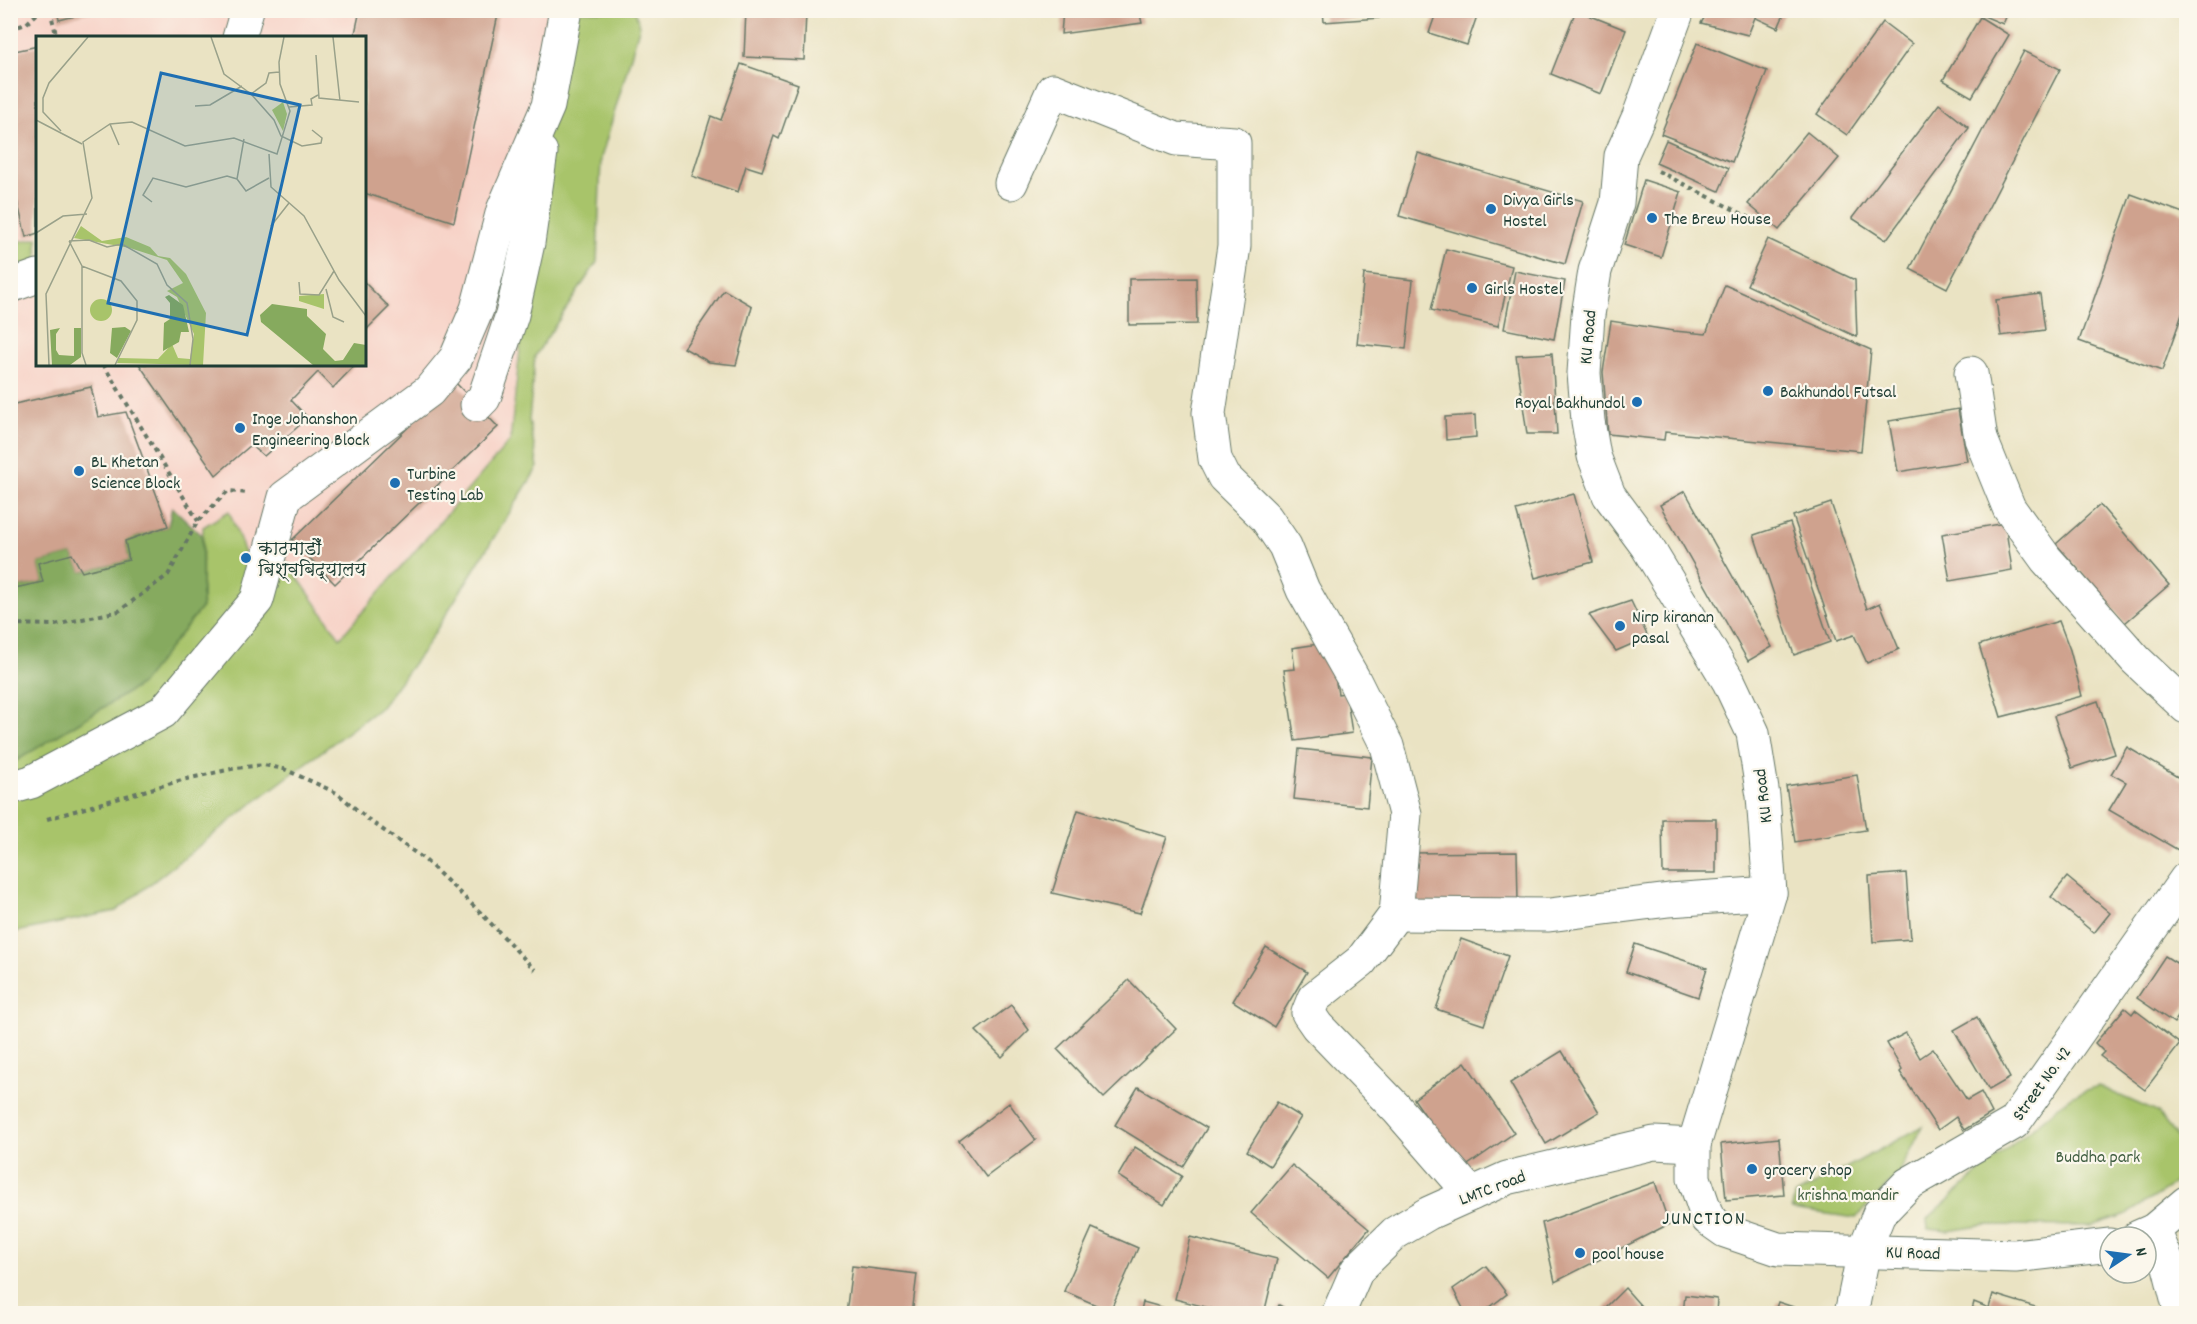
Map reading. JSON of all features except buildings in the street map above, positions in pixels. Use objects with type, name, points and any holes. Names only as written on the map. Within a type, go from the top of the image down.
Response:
[{"type":"street","points":[[240,36],[247,10]]},
{"type":"street","points":[[477,405],[484,398],[512,315],[528,243],[548,106],[566,10]]},
{"type":"street","name":"KU Road","points":[[1678,10],[1639,116],[1621,156],[1617,203],[1595,271],[1588,315],[1584,373],[1594,456],[1609,495],[1646,545],[1717,662],[1753,733],[1763,796],[1770,893],[1694,1145],[1694,1178],[1700,1196],[1708,1219],[1725,1231],[1778,1249],[2015,1256],[2098,1246]]},
{"type":"street","points":[[1011,183],[1053,90],[1176,139],[1234,143],[1234,246],[1209,413],[1215,459],[1224,477],[1266,518],[1285,546],[1303,590],[1353,678],[1387,746],[1405,814],[1396,914],[1361,961],[1314,998],[1308,1013],[1317,1026],[1397,1109],[1471,1194]]},
{"type":"street","points":[[10,788],[31,782],[163,711],[257,600],[285,497],[429,391],[456,358],[477,309],[503,210],[548,106]]},
{"type":"street","points":[[10,286],[36,277]]},
{"type":"street","points":[[1971,373],[1981,439],[2009,508],[2046,559],[2076,593],[2136,660],[2187,707]]},
{"type":"street","name":"Street No. 42","points":[[1851,1314],[1864,1251],[1880,1214],[1908,1184],[2014,1123],[2187,879]]},
{"type":"street","points":[[1396,914],[1549,915],[1669,900],[1770,893]]},
{"type":"street","name":"LMTC road","points":[[1338,1314],[1358,1270],[1395,1233],[1430,1213],[1507,1178],[1654,1143],[1694,1145]]},
{"type":"street","points":[[2157,1225],[2187,1203]]},
{"type":"street","points":[[2158,1249],[2168,1263],[2181,1314]]},
{"type":"path","points":[[10,29],[26,24],[42,10]]},
{"type":"path","points":[[50,10],[56,36]]},
{"type":"path","points":[[1621,156],[1650,166],[1686,187],[1760,223]]},
{"type":"path","points":[[104,366],[198,521]]},
{"type":"path","points":[[10,624],[55,625],[119,611],[168,575],[198,521],[228,492],[285,497]]},
{"type":"path","points":[[38,822],[182,780],[236,768],[264,765],[284,769],[337,793],[369,820],[424,859],[535,970]]},
{"type":"shaded area","name":"काठमाडौँ बिश्वबिद्यालय","points":[[11,11],[634,11],[640,25],[601,158],[597,262],[535,356],[529,420],[538,467],[425,648],[381,707],[253,803],[116,911],[11,933]]},
{"type":"green space","points":[[549,11],[634,11],[640,25],[601,158],[597,262],[535,356],[529,420],[538,467],[425,648],[381,707],[253,803],[116,911],[11,933],[11,764],[140,685],[202,607],[203,527],[229,511],[251,569],[287,562],[340,638],[510,441],[549,83]]},
{"type":"green space","points":[[36,238],[36,267],[11,275],[11,243]]},
{"type":"green space","points":[[172,507],[202,535],[202,607],[140,685],[11,764],[11,589],[43,582],[38,563],[72,554],[82,572],[129,560],[125,541],[168,526]]},
{"type":"green space","name":"Buddha park","points":[[2098,1086],[2157,1112],[2186,1150],[2186,1170],[2167,1189],[2127,1214],[2092,1226],[1986,1225],[1948,1231],[1928,1229],[1927,1219],[1982,1170],[2071,1096]]},
{"type":"green space","name":"krishna mandir","points":[[1923,1126],[1900,1172],[1856,1218],[1792,1209],[1794,1196]]},
{"type":"place","name":"Divya Girls Hostel","points":[[1491,209]]},
{"type":"place","name":"The Brew House","points":[[1652,218]]},
{"type":"place","name":"Girls Hostel","points":[[1472,288]]},
{"type":"place","name":"Bakhundol Futsal","points":[[1768,391]]},
{"type":"place","name":"Royal Bakhundol","points":[[1637,402]]},
{"type":"place","name":"Inge Johanshon Engineering Block","points":[[240,428]]},
{"type":"place","name":"BL Khetan Science Block","points":[[79,471]]},
{"type":"place","name":"Turbine Testing Lab","points":[[395,483]]},
{"type":"place","name":"काठमाडौँ बिश्वबिद्यालय","points":[[246,558]]},
{"type":"place","name":"Nirp kiranan pasal","points":[[1620,626]]},
{"type":"place","name":"grocery shop","points":[[1752,1169]]},
{"type":"place","name":"pool house","points":[[1580,1253]]},
{"type":"district","name":"JUNCTION","points":[[1704,1217]]}]
